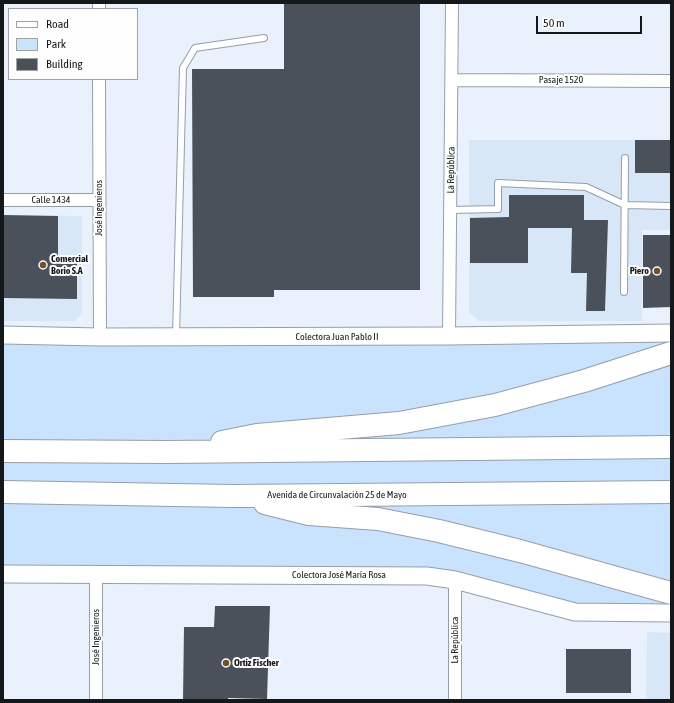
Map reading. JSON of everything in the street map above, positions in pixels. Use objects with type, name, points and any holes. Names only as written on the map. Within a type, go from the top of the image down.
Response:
[{"type":"highway","points":[[168,452],[257,435],[399,423],[495,405],[584,381],[671,353]]},
{"type":"highway","points":[[3,450],[168,452],[671,447]]},
{"type":"highway","name":"Avenida de Circunvalación 25 de Mayo","points":[[3,492],[233,496],[671,492]]},
{"type":"highway","points":[[233,496],[309,514],[378,519],[439,531],[520,551],[671,593]]},
{"type":"main road","name":"Colectora Juan Pablo II","points":[[3,335],[176,337],[671,334]]},
{"type":"main road","name":"Colectora José María Rosa","points":[[3,574],[428,576],[455,580],[575,612],[671,613]]},
{"type":"street","name":"La República","points":[[449,336],[452,3]]},
{"type":"street","name":"José Ingenieros","points":[[99,80],[100,337]]},
{"type":"street","name":"Pasaje 1520","points":[[452,80],[671,81]]},
{"type":"street","name":"Calle 1434","points":[[3,200],[99,200]]},
{"type":"street","name":"José Ingenieros","points":[[96,574],[96,700]]},
{"type":"street","name":"La República","points":[[455,580],[455,700]]},
{"type":"lane","points":[[176,337],[183,68],[195,48],[264,38]]},
{"type":"lane","points":[[624,292],[625,158]]},
{"type":"lane","points":[[450,210],[498,209],[498,183],[586,187],[624,205],[671,206]]},
{"type":"shaded area","points":[[469,140],[671,140],[671,230],[642,230],[642,321],[479,321],[469,312]]},
{"type":"shaded area","name":"Comercial Borio S.A","points":[[3,215],[82,216],[82,314],[75,321],[3,321]]},
{"type":"shaded area","points":[[647,632],[671,633],[671,700],[646,700]]},
{"type":"green space","points":[[671,333],[671,613],[575,612],[455,580],[3,574],[3,335]]},
{"type":"building","points":[[284,3],[420,3],[420,290],[274,290],[274,297],[193,297],[192,69],[284,69]]},
{"type":"building","points":[[635,140],[671,140],[671,173],[635,173]]},
{"type":"building","points":[[509,195],[584,195],[584,220],[608,220],[605,311],[586,311],[587,273],[571,273],[572,228],[528,228],[528,263],[470,263],[470,218],[509,217]]},
{"type":"building","name":"Comercial Borio S.A","points":[[3,215],[58,216],[58,256],[77,256],[77,299],[3,298]]},
{"type":"building","name":"Piero","points":[[643,235],[671,235],[671,307],[643,308]]},
{"type":"building","name":"Ortiz Fischer","points":[[215,606],[270,606],[267,699],[228,698],[228,700],[183,700],[184,627],[214,627]]},
{"type":"building","points":[[566,649],[631,649],[631,693],[566,693]]},
{"type":"place","name":"Comercial Borio S.A","points":[[43,265]]},
{"type":"place","name":"Piero","points":[[657,271]]},
{"type":"place","name":"Ortiz Fischer","points":[[226,663]]}]
